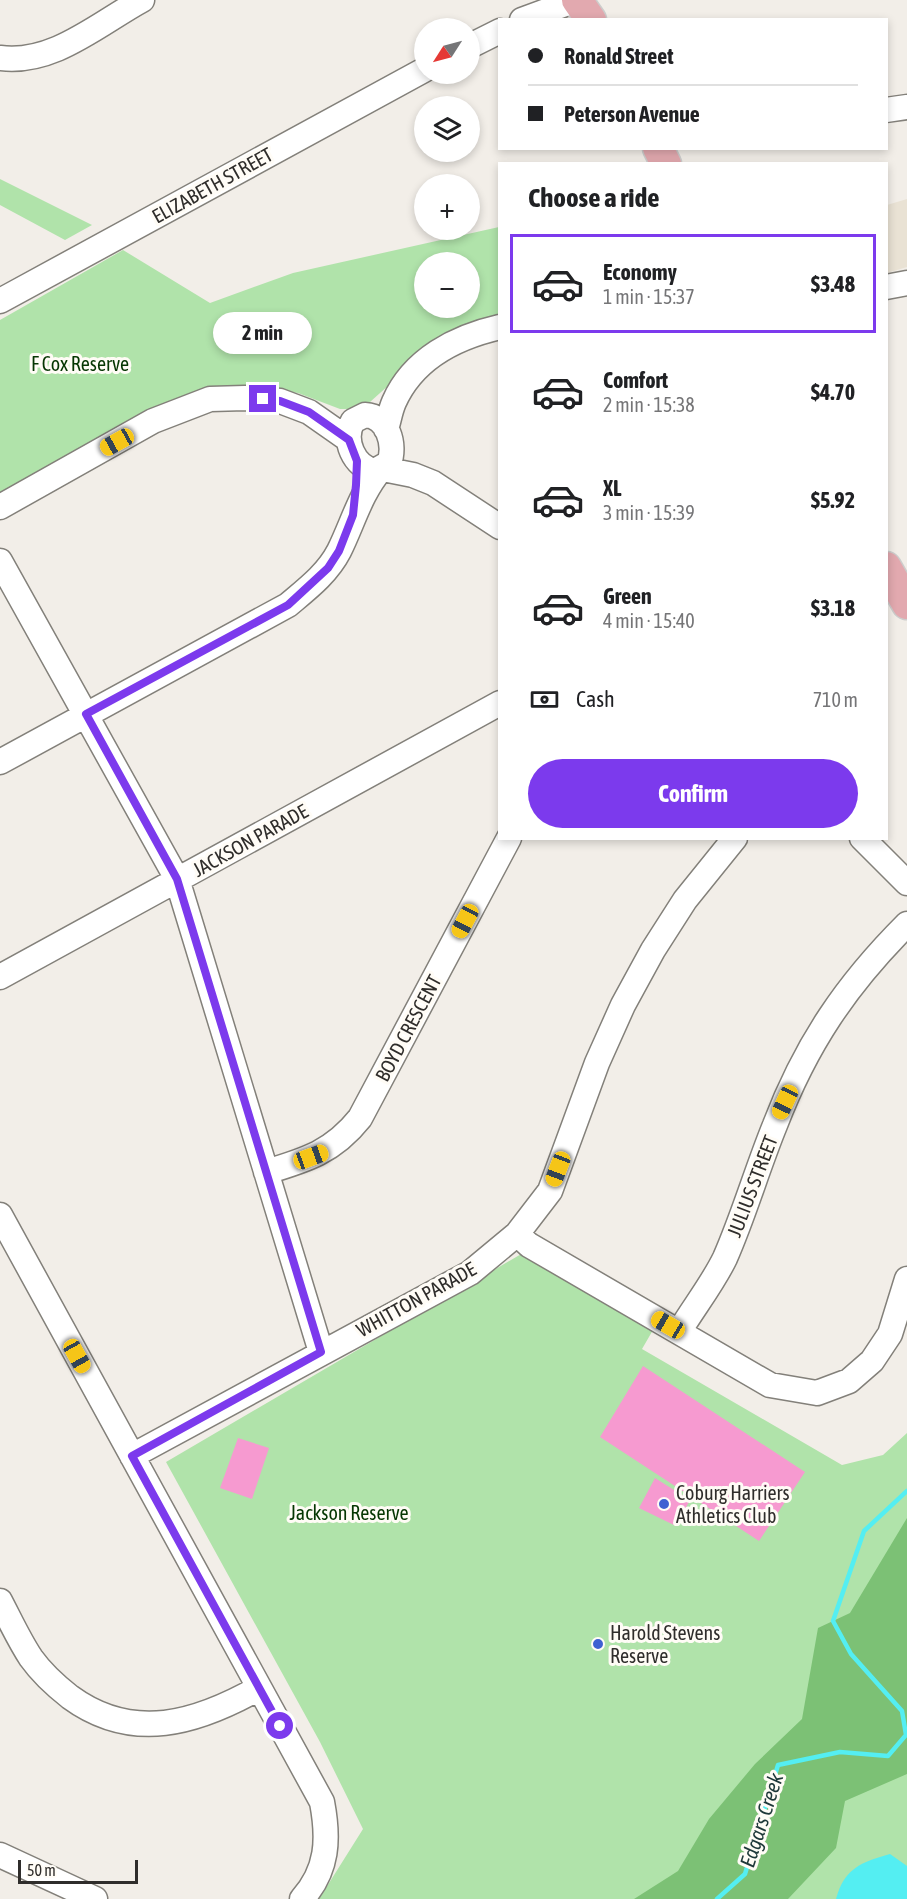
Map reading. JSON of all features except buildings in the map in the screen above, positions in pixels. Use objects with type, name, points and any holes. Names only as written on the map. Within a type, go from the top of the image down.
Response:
[{"type":"main road","points":[[577,0],[590,18]]},
{"type":"main road","points":[[888,571],[907,604]]},
{"type":"street","points":[[528,18],[577,0]]},
{"type":"street","points":[[0,58],[12,59],[54,52],[138,1]]},
{"type":"street","points":[[480,41],[498,32]]},
{"type":"street","name":"ELIZABETH STREET","points":[[0,301],[414,75]]},
{"type":"street","points":[[888,110],[907,107]]},
{"type":"street","points":[[888,287],[907,283]]},
{"type":"street","points":[[353,515],[357,434],[410,376],[441,349],[458,340],[498,328]]},
{"type":"street","points":[[0,762],[288,605],[328,568],[339,551],[353,515],[386,454],[395,400],[410,376]]},
{"type":"street","points":[[0,507],[153,421],[210,399],[245,398],[280,401],[299,407],[357,434]]},
{"type":"street","points":[[357,434],[378,418],[386,454]]},
{"type":"street","points":[[357,434],[365,469],[386,454]]},
{"type":"street","points":[[386,454],[414,464],[433,483],[498,526]]},
{"type":"street","points":[[0,561],[177,879],[321,1352]]},
{"type":"street","name":"JACKSON PARADE","points":[[0,977],[177,879],[498,708]]},
{"type":"street","name":"BOYD CRESCENT","points":[[266,1172],[326,1151],[345,1137],[360,1118],[507,840]]},
{"type":"street","name":"WHITTON PARADE","points":[[132,1456],[470,1273],[517,1234],[550,1191],[597,1063],[623,1005],[653,950],[685,900],[733,840]]},
{"type":"street","points":[[864,840],[907,883]]},
{"type":"street","name":"JULIUS STREET","points":[[679,1332],[724,1259],[775,1123],[814,1040],[838,1002],[867,964],[907,924]]},
{"type":"street","points":[[0,1215],[322,1802],[328,1841],[314,1886],[302,1899]]},
{"type":"street","points":[[517,1234],[529,1245],[770,1385],[817,1393],[849,1381],[872,1361],[890,1334],[907,1279]]},
{"type":"street","points":[[0,1601],[31,1658],[54,1683],[80,1704],[117,1720],[157,1725],[179,1722],[227,1705],[259,1688]]},
{"type":"street","points":[[0,1855],[95,1899]]},
{"type":"shaded area","points":[[907,199],[907,267],[888,273],[888,205]]},
{"type":"green space","points":[[0,179],[92,225],[65,240],[0,205]]},
{"type":"green space","name":"F Cox Reserve","points":[[498,227],[498,319],[409,367],[370,402],[353,409],[340,409],[298,393],[257,387],[171,400],[7,496],[0,496],[0,320],[123,250],[210,303],[293,273],[441,240],[480,240],[480,231]]},
{"type":"green space","name":"Jackson Reserve","points":[[523,1253],[653,1330],[642,1349],[842,1465],[883,1455],[907,1433],[907,1899],[319,1899],[363,1829],[320,1742],[166,1462]]},
{"type":"green space","points":[[907,1518],[907,1774],[845,1801],[836,1848],[788,1899],[634,1899],[678,1871],[709,1819],[755,1764],[802,1719],[818,1628],[850,1613]]},
{"type":"water","points":[[890,1854],[907,1866],[907,1899],[836,1899],[839,1888],[849,1873],[871,1860]]},
{"type":"waterway","name":"Edgars Creek","points":[[717,1899],[745,1874],[778,1765],[840,1752],[888,1756],[906,1735],[902,1711],[851,1654],[833,1621],[864,1531],[907,1491]]},
{"type":"place","name":"Coburg Harriers Athletics Club","points":[[664,1504]]},
{"type":"place","name":"Harold Stevens Reserve","points":[[598,1644]]},
{"type":"route","points":[[263,399],[299,407],[349,440],[357,461],[356,485],[353,515],[339,551],[328,568],[288,605],[86,714],[177,879],[321,1352],[132,1456],[280,1726]]}]
